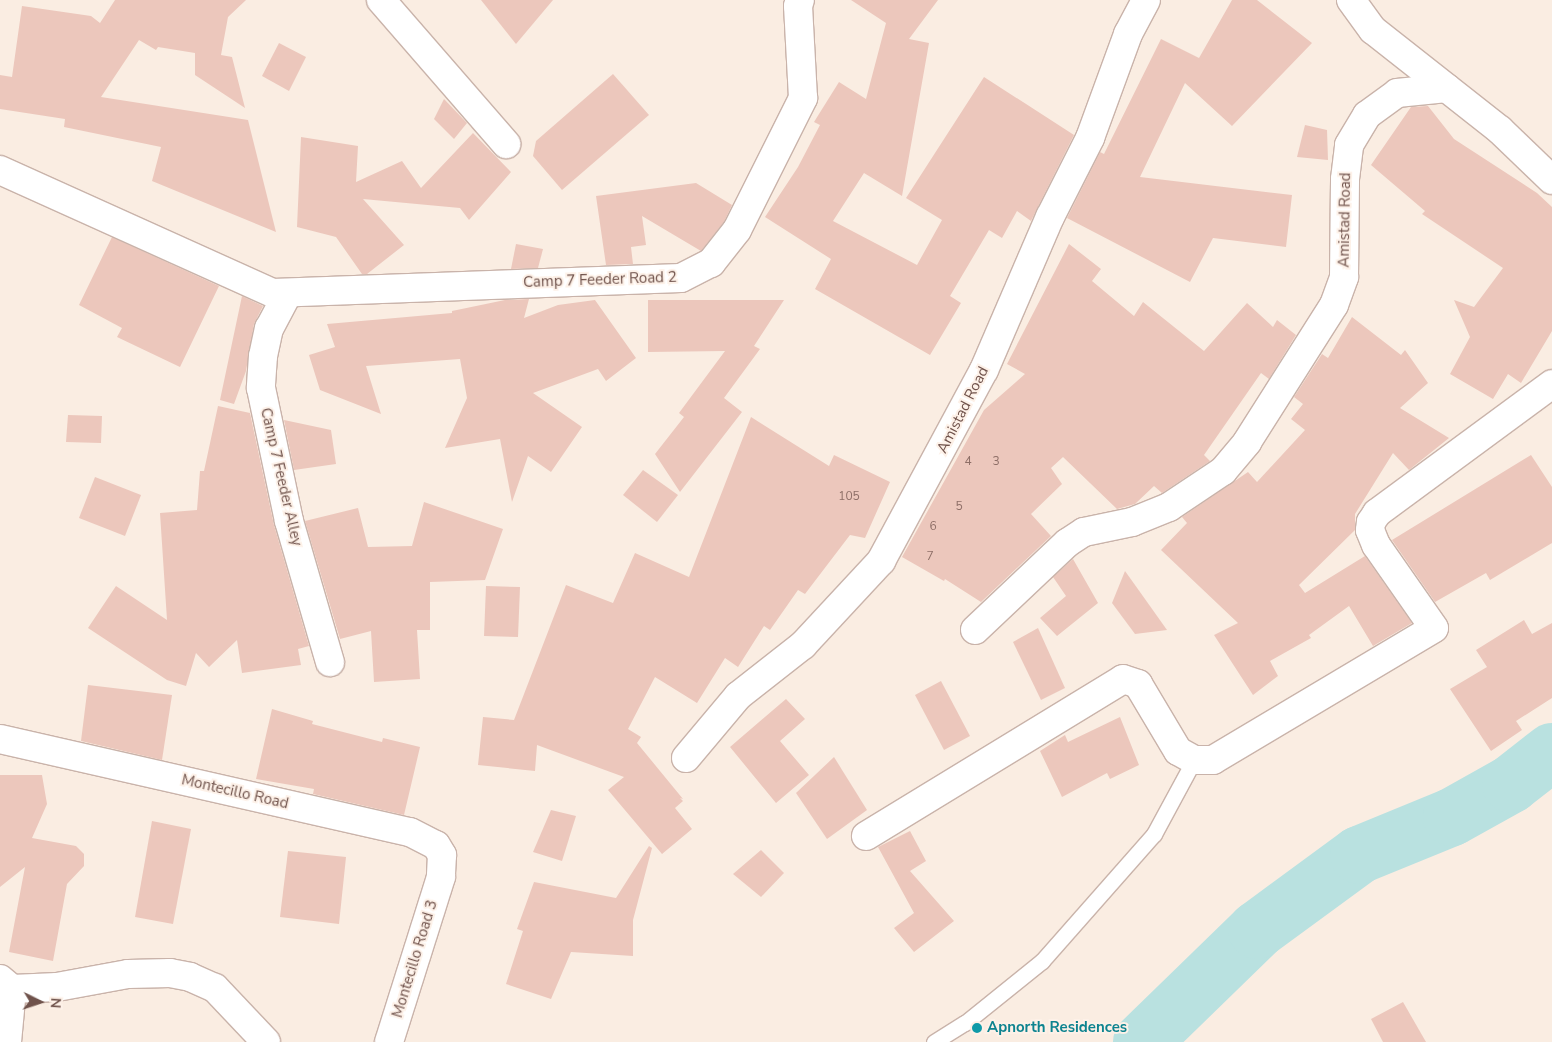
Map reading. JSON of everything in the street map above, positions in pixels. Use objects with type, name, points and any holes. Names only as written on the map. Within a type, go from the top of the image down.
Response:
[{"type":"street","points":[[381,0],[506,144]]},
{"type":"street","name":"Camp 7 Feeder Road 2","points":[[0,170],[265,290],[288,293],[681,278],[710,263],[737,230],[803,98],[798,6],[800,0]]},
{"type":"street","name":"Amistad Road","points":[[686,758],[738,696],[803,646],[881,561],[948,441],[984,370],[1050,217],[1090,138],[1128,34],[1146,0]]},
{"type":"street","points":[[1351,0],[1373,30],[1500,130],[1552,180]]},
{"type":"street","name":"Amistad Road","points":[[975,630],[1067,543],[1084,532],[1132,522],[1169,507],[1223,471],[1247,442],[1334,305],[1344,277],[1345,179],[1349,145],[1367,115],[1389,97],[1397,93],[1447,88]]},
{"type":"street","name":"Camp 7 Feeder Alley","points":[[288,293],[269,328],[263,356],[262,388],[289,521],[330,662]]},
{"type":"street","points":[[866,836],[1123,679],[1138,684],[1178,751],[1194,760],[1213,760],[1434,628],[1376,545],[1370,530],[1371,522],[1377,513],[1552,384]]},
{"type":"street","name":"Montecillo Road","points":[[0,739],[410,832],[436,845],[442,855],[440,877]]},
{"type":"street","name":"Montecillo Road 3","points":[[389,1042],[440,877]]},
{"type":"street","points":[[7,1042],[6,984],[57,988],[128,974],[170,973],[190,977],[215,988],[266,1042]]},
{"type":"lane","points":[[934,1042],[965,1023],[1042,961],[1154,834],[1194,760]]},
{"type":"building","points":[[115,0],[246,0],[228,17],[221,55],[232,57],[245,108],[195,75],[195,53],[158,47],[156,50],[139,40],[101,97],[248,120],[276,232],[152,181],[161,147],[64,127],[65,119],[0,109],[0,75],[12,77],[22,6],[91,16],[100,23]]},
{"type":"building","points":[[481,0],[553,0],[516,44]]},
{"type":"building","points":[[851,0],[938,0],[909,39],[929,43],[902,196],[864,173],[833,221],[917,265],[942,220],[906,198],[984,77],[1074,135],[1031,221],[1017,211],[1002,238],[989,230],[950,296],[961,303],[930,355],[815,289],[831,259],[765,217],[798,167],[820,125],[814,122],[839,82],[866,99],[886,23]]},
{"type":"building","points":[[1232,0],[1257,0],[1312,43],[1232,126],[1185,83],[1140,177],[1292,195],[1286,247],[1213,238],[1190,282],[1067,218],[1100,152],[1104,154],[1161,39],[1199,58]]},
{"type":"building","points":[[279,43],[306,57],[289,91],[262,76]]},
{"type":"building","points":[[613,74],[649,115],[562,190],[533,156],[536,141]]},
{"type":"building","points":[[444,99],[467,123],[454,139],[434,119]]},
{"type":"building","points":[[1428,106],[1454,139],[1537,193],[1552,207],[1552,331],[1521,383],[1508,374],[1493,399],[1450,374],[1470,337],[1454,300],[1474,307],[1503,268],[1422,214],[1425,211],[1371,165],[1411,107]]},
{"type":"building","points":[[1305,125],[1327,130],[1328,160],[1297,157]]},
{"type":"building","points":[[473,133],[511,172],[469,220],[460,208],[363,199],[404,245],[367,274],[362,274],[336,237],[297,227],[301,137],[358,146],[356,182],[402,161],[421,188]]},
{"type":"building","points":[[696,183],[732,205],[724,222],[701,251],[642,216],[646,245],[631,247],[633,264],[606,265],[596,196]]},
{"type":"building","points":[[112,237],[219,286],[180,367],[117,337],[122,328],[79,305]]},
{"type":"building","points":[[516,244],[543,249],[538,268],[511,269]]},
{"type":"building","points":[[1069,244],[1101,269],[1092,281],[1134,316],[1143,302],[1204,351],[1247,303],[1273,327],[1277,320],[1296,335],[1269,379],[1261,373],[1204,455],[1210,461],[1162,493],[1154,486],[1135,504],[1117,509],[1063,457],[1051,468],[1062,484],[1031,514],[1051,536],[981,602],[945,579],[944,581],[902,557],[984,410],[1025,374],[1007,364]]},
{"type":"building","points":[[242,296],[263,306],[254,324],[246,371],[234,404],[220,400]]},
{"type":"building","points":[[529,299],[524,318],[558,305],[595,300],[636,358],[606,381],[598,369],[533,393],[582,427],[551,472],[528,456],[512,502],[500,439],[445,448],[467,398],[460,359],[366,366],[381,414],[320,390],[309,355],[335,347],[327,324],[452,313],[452,311],[505,300]]},
{"type":"building","points":[[648,300],[784,300],[754,346],[760,349],[724,398],[742,412],[680,492],[655,454],[684,417],[679,413],[725,351],[648,352]]},
{"type":"building","points":[[1352,317],[1401,355],[1405,350],[1428,383],[1400,408],[1449,438],[1409,470],[1393,453],[1355,514],[1355,530],[1299,585],[1305,593],[1365,556],[1412,623],[1373,646],[1349,606],[1309,635],[1311,638],[1270,661],[1278,676],[1253,695],[1214,635],[1238,623],[1161,550],[1187,523],[1182,517],[1248,472],[1257,482],[1305,430],[1291,419],[1303,404],[1294,397],[1322,354],[1328,358]]},
{"type":"building","points":[[218,406],[250,413],[274,525],[309,646],[298,649],[301,665],[242,673],[237,640],[209,667],[196,653],[186,686],[167,680],[88,628],[116,586],[167,620],[160,513],[197,510],[200,471],[204,471]]},
{"type":"building","points":[[68,415],[102,416],[101,443],[66,442]]},
{"type":"building","points":[[751,417],[829,466],[834,455],[890,482],[865,538],[850,535],[805,594],[798,590],[770,630],[764,626],[738,667],[725,658],[697,703],[655,677],[628,729],[641,737],[637,743],[683,799],[680,798],[683,801],[675,808],[692,829],[662,854],[608,790],[624,777],[537,745],[535,771],[478,765],[483,717],[514,720],[566,585],[613,603],[635,553],[689,577]]},
{"type":"building","points":[[284,420],[331,430],[336,464],[294,470]]},
{"type":"building","points":[[1531,455],[1552,487],[1552,543],[1490,580],[1486,573],[1435,602],[1392,540]]},
{"type":"building","points":[[643,470],[678,495],[657,522],[623,495]]},
{"type":"building","points":[[95,477],[141,495],[125,536],[79,518]]},
{"type":"building","points":[[424,502],[503,529],[485,580],[430,582],[430,630],[417,630],[420,679],[374,682],[371,631],[340,639],[305,521],[358,508],[368,547],[412,546]]},
{"type":"building","points":[[1073,559],[1098,603],[1057,636],[1040,618],[1066,596],[1053,577]]},
{"type":"building","points":[[1125,571],[1167,630],[1135,634],[1112,603]]},
{"type":"building","points":[[486,586],[520,587],[518,637],[484,636]]},
{"type":"building","points":[[1524,620],[1532,634],[1552,623],[1552,698],[1516,721],[1522,730],[1491,751],[1450,689],[1487,667],[1476,650]]},
{"type":"building","points":[[1038,628],[1065,688],[1041,700],[1013,642]]},
{"type":"building","points":[[941,681],[970,736],[944,750],[915,695]]},
{"type":"building","points":[[88,685],[172,695],[162,760],[81,741]]},
{"type":"building","points":[[786,699],[805,719],[780,741],[809,775],[776,803],[730,747]]},
{"type":"building","points":[[272,709],[313,721],[312,724],[382,742],[383,738],[420,747],[404,815],[313,794],[314,789],[256,779]]},
{"type":"building","points":[[1120,717],[1139,765],[1110,779],[1107,773],[1062,797],[1040,751],[1065,735],[1068,742]]},
{"type":"building","points":[[834,757],[867,810],[827,839],[796,793]]},
{"type":"building","points":[[0,775],[42,775],[47,804],[32,838],[76,846],[84,854],[84,866],[67,884],[53,961],[9,952],[25,867],[0,887]]},
{"type":"building","points":[[551,810],[576,816],[562,861],[533,852]]},
{"type":"building","points":[[152,821],[191,829],[173,924],[135,917]]},
{"type":"building","points":[[910,831],[926,861],[910,871],[954,921],[914,952],[894,928],[914,913],[878,847]]},
{"type":"building","points":[[649,846],[652,848],[633,920],[633,956],[571,952],[551,999],[506,984],[523,931],[517,929],[534,882],[616,898]]},
{"type":"building","points":[[761,850],[784,873],[761,897],[733,874]]},
{"type":"building","points":[[288,851],[346,857],[339,924],[280,917]]},
{"type":"building","points":[[1403,1002],[1426,1042],[1383,1042],[1371,1019]]},
{"type":"waterway","points":[[1142,1042],[1257,930],[1359,855],[1452,817],[1511,784],[1552,752]]},
{"type":"place","name":"Apnorth Residences","points":[[977,1028]]}]
